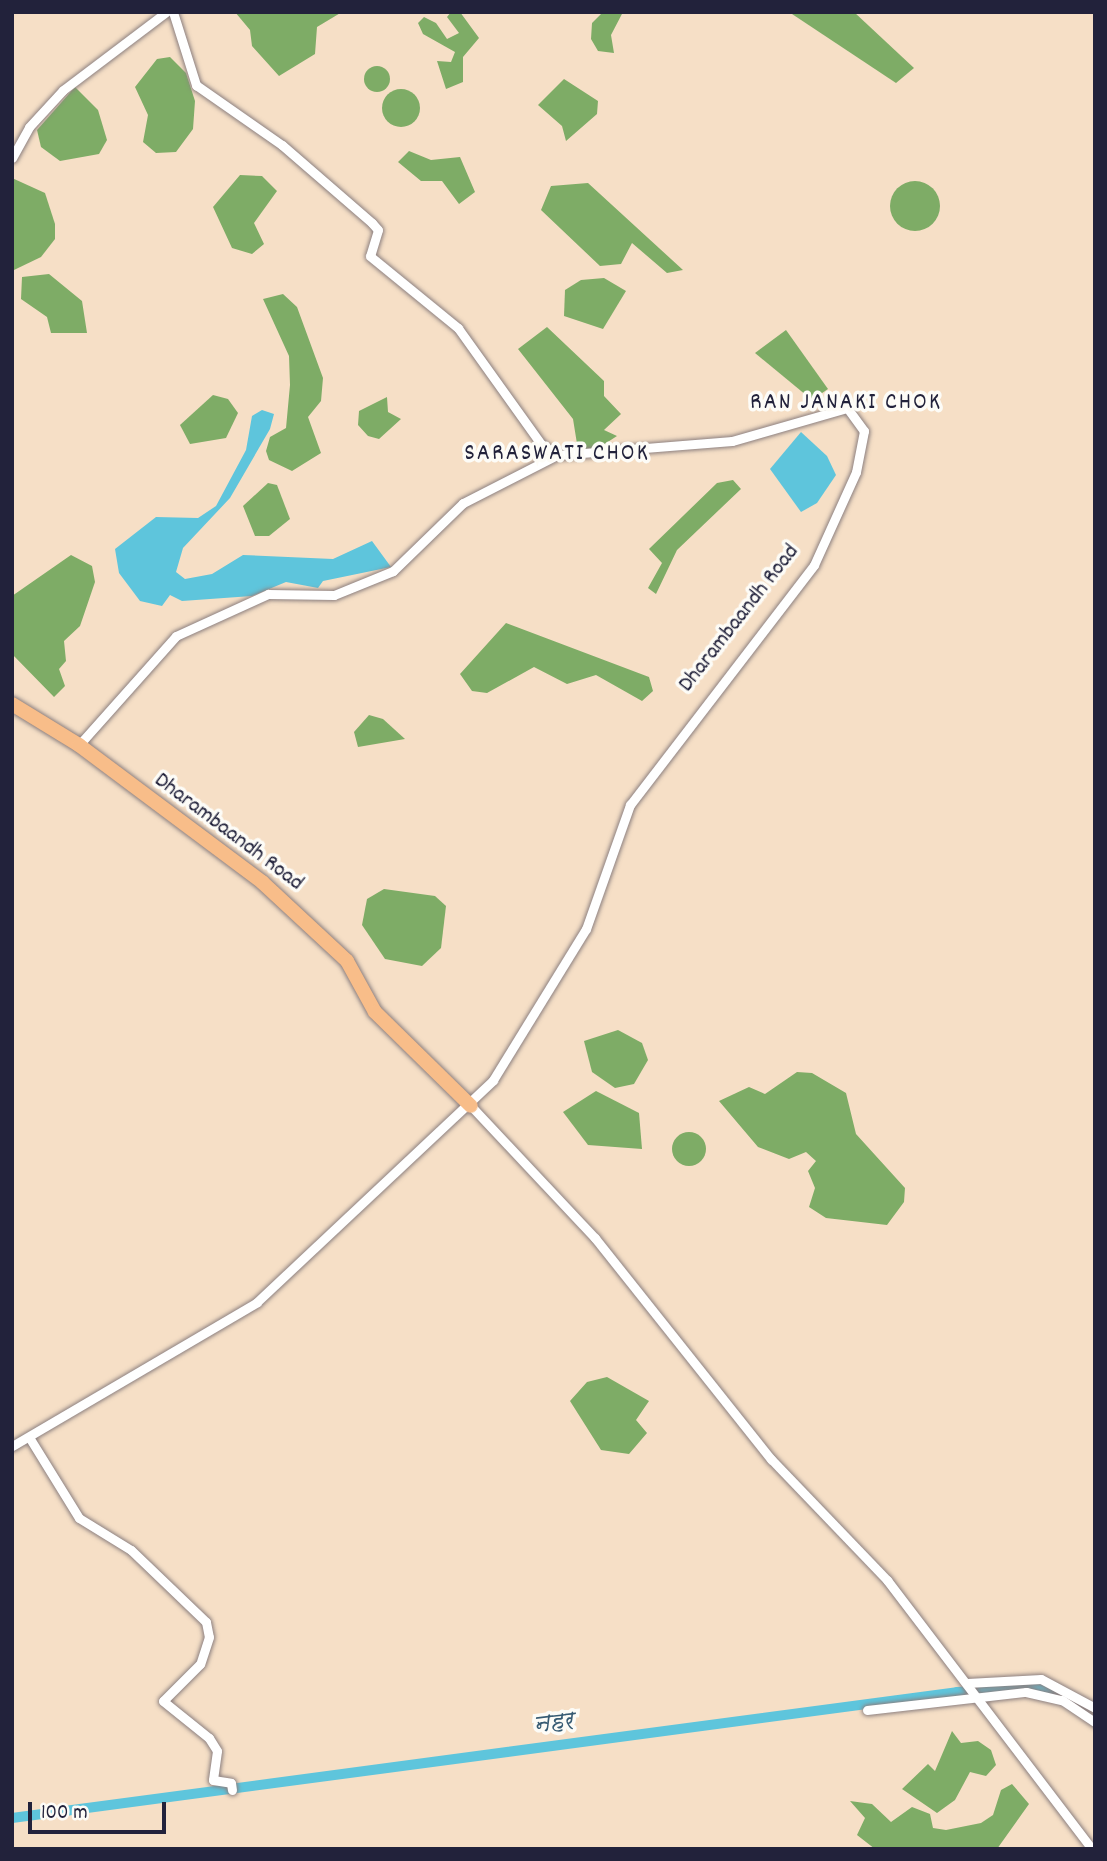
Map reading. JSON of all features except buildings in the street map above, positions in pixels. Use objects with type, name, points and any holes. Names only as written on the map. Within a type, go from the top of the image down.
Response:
[{"type":"main road","name":"Dharambaandh Road","points":[[12,704],[79,745],[262,882],[347,961],[375,1012],[471,1106]]},
{"type":"street","points":[[12,158],[41,111],[166,12]]},
{"type":"street","points":[[173,12],[196,85],[282,145],[372,223],[378,230],[370,256],[458,328],[541,444],[557,455]]},
{"type":"street","name":"Dharambaandh Road","points":[[79,745],[176,636],[268,594],[334,595],[393,571],[456,508],[557,455],[732,441],[847,408],[865,435],[856,472],[814,565],[630,805],[578,946],[471,1106]]},
{"type":"street","points":[[12,1446],[257,1302],[471,1106],[595,1238],[771,1459],[887,1580],[1091,1849]]},
{"type":"street","points":[[29,1437],[79,1518],[131,1550],[206,1622],[209,1637],[200,1664],[163,1701],[213,1744],[213,1780],[231,1787]]},
{"type":"street","points":[[968,1684],[1041,1679],[1095,1708]]},
{"type":"street","points":[[867,1710],[974,1695],[1048,1695],[1095,1722]]},
{"type":"green space","points":[[235,12],[342,12],[317,27],[315,54],[279,76],[252,46],[250,30]]},
{"type":"green space","points":[[451,12],[460,12],[479,38],[463,57],[463,82],[446,89],[437,61],[451,62],[455,52],[423,34],[418,23],[424,17],[436,23],[447,39],[459,33],[447,17]]},
{"type":"green space","points":[[603,12],[623,12],[611,35],[614,53],[598,51],[591,39],[592,23]]},
{"type":"green space","points":[[789,12],[854,12],[914,68],[896,83]]},
{"type":"green space","points":[[170,57],[186,73],[195,101],[193,129],[176,152],[156,153],[143,142],[148,115],[135,87],[157,59]]},
{"type":"green space","points":[[377,66],[386,70],[390,79],[386,88],[377,92],[368,88],[364,79],[368,70]]},
{"type":"green space","points":[[564,79],[598,101],[597,114],[566,141],[562,126],[538,105]]},
{"type":"green space","points":[[75,87],[98,110],[107,140],[99,154],[60,161],[41,147],[37,130]]},
{"type":"green space","points":[[401,89],[415,94],[420,108],[415,122],[401,127],[387,122],[382,108],[387,94]]},
{"type":"green space","points":[[409,151],[431,160],[460,157],[475,192],[459,204],[442,181],[421,181],[398,162]]},
{"type":"green space","points":[[240,175],[262,176],[277,191],[254,223],[264,244],[252,254],[232,248],[213,207]]},
{"type":"green space","points":[[12,178],[45,193],[55,224],[55,239],[41,257],[14,270]]},
{"type":"green space","points":[[915,181],[933,188],[940,206],[933,224],[915,231],[897,224],[890,206],[897,188]]},
{"type":"green space","points":[[588,183],[683,270],[667,273],[632,243],[621,264],[600,266],[541,210],[551,186]]},
{"type":"green space","points":[[49,274],[82,301],[87,333],[51,333],[47,317],[21,299],[22,277]]},
{"type":"green space","points":[[604,278],[626,291],[603,329],[564,316],[565,290],[581,280]]},
{"type":"green space","points":[[283,294],[297,307],[323,378],[321,401],[308,417],[321,453],[292,471],[269,460],[266,451],[270,437],[286,428],[290,385],[289,356],[263,299]]},
{"type":"green space","points":[[547,327],[604,381],[604,396],[621,414],[604,430],[617,436],[600,447],[578,450],[573,419],[518,349]]},
{"type":"green space","points":[[786,330],[828,389],[812,400],[755,353]]},
{"type":"green space","points":[[213,395],[228,399],[238,413],[226,438],[190,444],[180,425]]},
{"type":"green space","points":[[387,397],[388,412],[401,419],[379,439],[368,436],[358,425],[359,411]]},
{"type":"green space","points":[[733,480],[741,489],[677,550],[656,594],[648,588],[662,563],[649,549],[717,483]]},
{"type":"green space","points":[[268,483],[277,485],[290,519],[269,536],[255,536],[243,506]]},
{"type":"green space","points":[[71,555],[92,566],[95,582],[80,626],[64,641],[66,661],[59,669],[65,686],[54,697],[12,654],[12,596]]},
{"type":"green space","points":[[506,623],[649,677],[653,691],[642,701],[596,675],[567,684],[534,667],[487,693],[472,691],[460,674]]},
{"type":"green space","points":[[369,715],[383,719],[405,739],[358,747],[354,732]]},
{"type":"green space","points":[[384,889],[435,896],[446,906],[441,948],[422,966],[385,959],[362,925],[367,899]]},
{"type":"green space","points":[[618,1030],[642,1043],[648,1060],[634,1084],[615,1088],[592,1072],[584,1041]]},
{"type":"green space","points":[[797,1072],[812,1073],[846,1093],[856,1134],[905,1188],[904,1202],[887,1225],[826,1218],[809,1207],[815,1188],[808,1171],[816,1161],[806,1152],[789,1159],[758,1147],[719,1101],[749,1087],[765,1094]]},
{"type":"green space","points":[[596,1091],[639,1113],[642,1149],[588,1145],[563,1112]]},
{"type":"green space","points":[[689,1132],[701,1137],[706,1149],[701,1161],[689,1166],[677,1161],[672,1149],[677,1137]]},
{"type":"green space","points":[[607,1377],[649,1401],[636,1420],[647,1433],[629,1454],[601,1450],[570,1401],[587,1382]]},
{"type":"green space","points":[[952,1731],[961,1743],[978,1741],[991,1750],[996,1765],[986,1776],[970,1772],[955,1800],[937,1813],[902,1789],[928,1764],[935,1771]]},
{"type":"green space","points":[[1012,1784],[1029,1804],[997,1849],[875,1849],[857,1835],[865,1818],[850,1801],[872,1804],[891,1822],[912,1807],[930,1814],[933,1828],[946,1830],[981,1823],[993,1815],[1001,1790]]},
{"type":"water","points":[[262,410],[274,414],[270,429],[230,498],[183,548],[176,572],[185,579],[212,574],[243,555],[333,559],[372,541],[391,567],[323,581],[318,588],[286,582],[252,596],[182,601],[170,595],[162,606],[140,601],[119,573],[115,549],[156,517],[198,518],[216,506],[246,450],[252,416]]},
{"type":"water","points":[[801,432],[827,456],[836,475],[817,503],[801,512],[770,469]]},
{"type":"waterway","name":"नहर","points":[[12,1818],[957,1692],[1041,1687],[1067,1700]]},
{"type":"district","name":"RAN JANAKI CHOK","points":[[846,404]]},
{"type":"district","name":"SARASWATI CHOK","points":[[557,455]]}]
